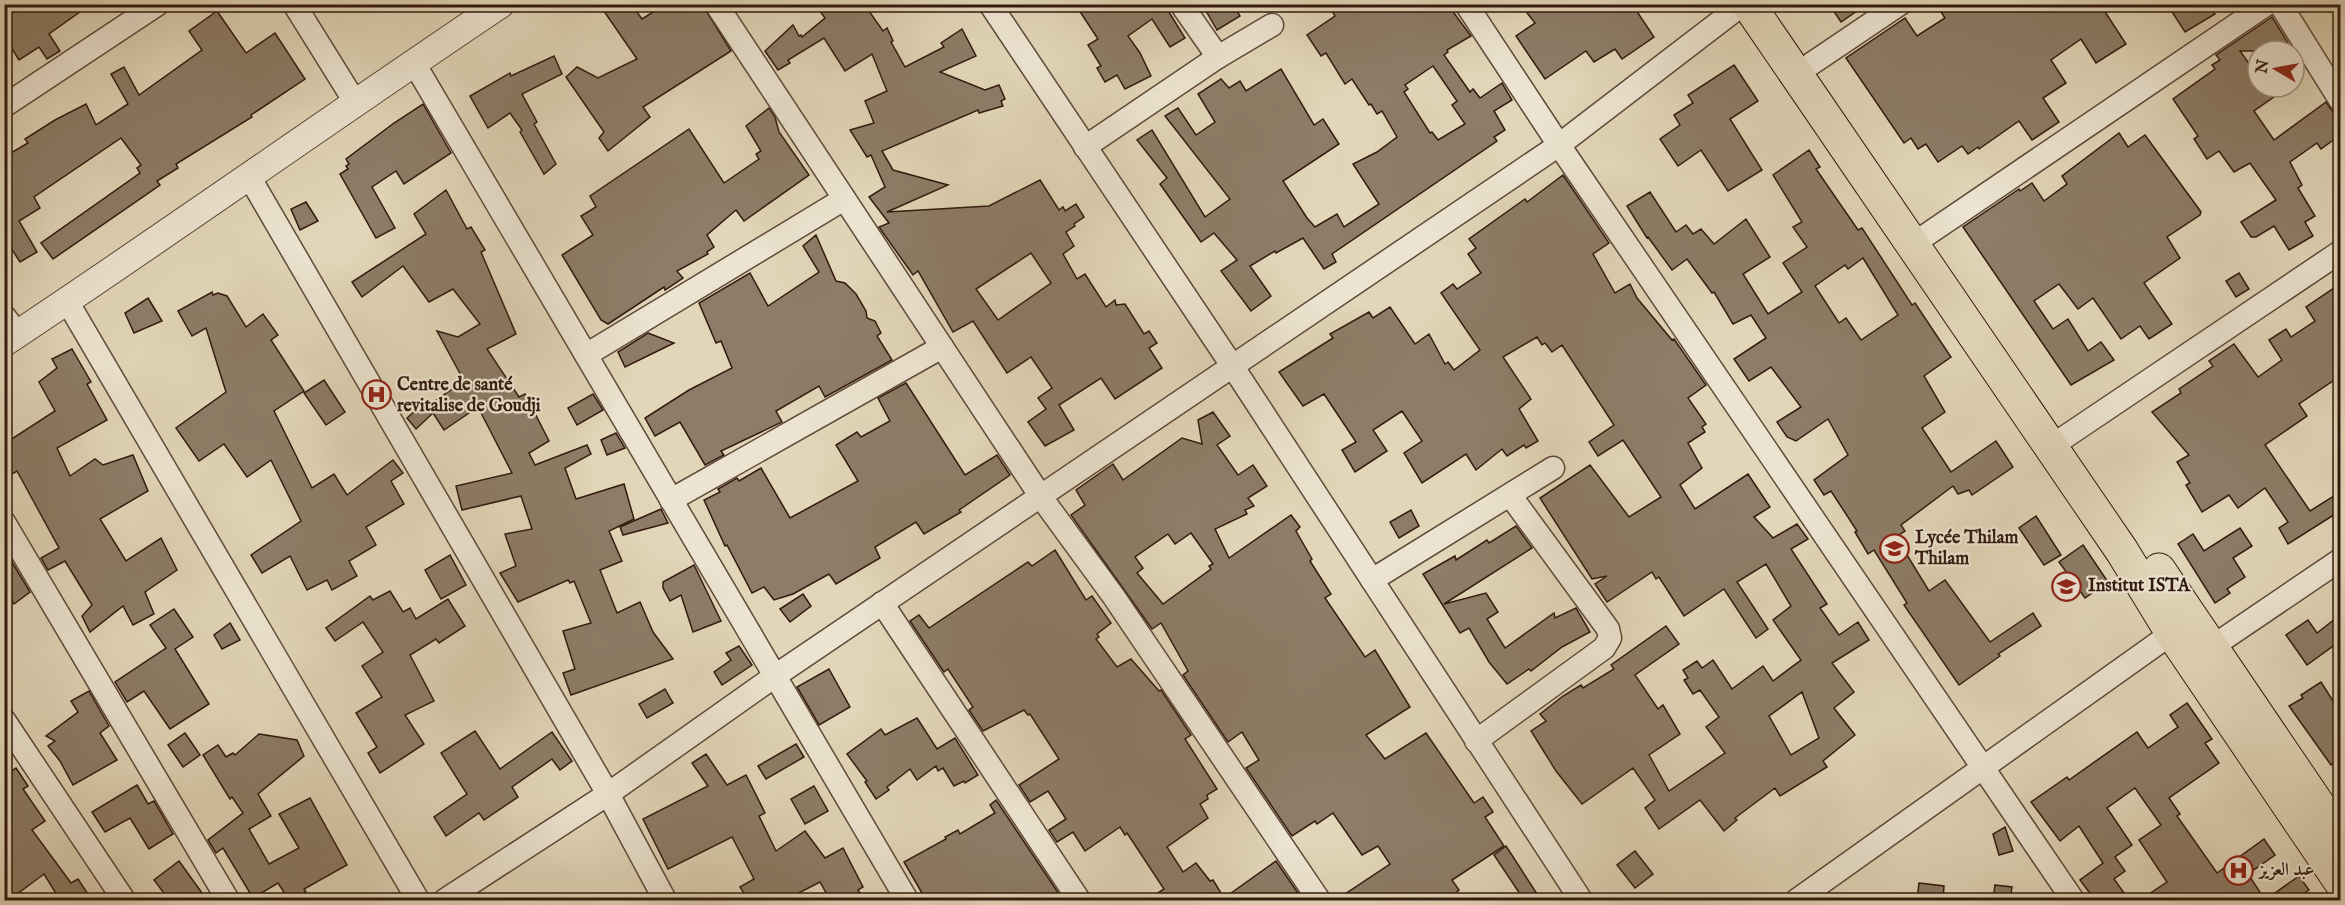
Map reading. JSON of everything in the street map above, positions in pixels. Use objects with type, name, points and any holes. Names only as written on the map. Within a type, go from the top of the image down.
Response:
[{"type":"main road","points":[[1748,4],[1920,239],[2059,443],[2201,654],[2340,881]]},
{"type":"main road","points":[[1774,4],[1920,239]]},
{"type":"main road","points":[[2201,654],[2340,837]]},
{"type":"street","points":[[4,106],[159,4]]},
{"type":"street","points":[[294,4],[356,102]]},
{"type":"street","points":[[9,331],[67,301],[250,178],[356,102],[501,4]]},
{"type":"street","points":[[716,4],[1041,497],[1114,597],[1319,900]]},
{"type":"street","points":[[990,4],[1233,367],[1581,900]]},
{"type":"street","points":[[1181,4],[1218,57]]},
{"type":"street","points":[[1466,4],[1558,145],[2073,900]]},
{"type":"street","points":[[445,900],[608,794],[774,676],[1558,145],[1743,4]]},
{"type":"street","points":[[1811,64],[1900,4]]},
{"type":"street","points":[[1920,239],[2266,4]]},
{"type":"street","points":[[2280,4],[2340,100]]},
{"type":"street","points":[[1085,147],[1218,57],[1272,25]]},
{"type":"street","points":[[414,63],[907,900]]},
{"type":"street","points":[[250,178],[608,794],[665,900]]},
{"type":"street","points":[[586,355],[844,199]]},
{"type":"street","points":[[2059,443],[2340,252]]},
{"type":"street","points":[[67,301],[418,900]]},
{"type":"street","points":[[671,500],[942,348]]},
{"type":"street","points":[[1372,580],[1554,468]]},
{"type":"street","points":[[1476,741],[1604,648],[1610,638],[1608,629],[1510,495]]},
{"type":"street","points":[[4,522],[228,900]]},
{"type":"street","points":[[2201,654],[2340,560]]},
{"type":"street","points":[[882,603],[1079,900]]},
{"type":"street","points":[[1804,898],[2182,626]]},
{"type":"street","points":[[4,720],[124,900]]},
{"type":"building","points":[[4,4],[91,4],[49,34],[60,51],[47,59],[39,47],[19,60],[9,44],[11,43],[4,29]]},
{"type":"building","points":[[599,4],[631,4],[642,19],[666,4],[702,4],[731,51],[643,107],[650,117],[608,151],[599,138],[604,132],[566,77],[577,67],[598,78],[637,59]]},
{"type":"building","points":[[815,4],[864,4],[883,31],[887,28],[893,41],[891,42],[905,67],[944,47],[941,43],[962,29],[976,56],[940,72],[985,90],[999,85],[1005,99],[1001,101],[1003,106],[979,113],[978,110],[882,151],[893,170],[948,185],[887,212],[989,206],[1040,180],[1059,210],[1063,207],[1065,211],[1076,204],[1084,217],[1066,232],[1074,246],[1063,254],[1077,279],[1085,274],[1106,307],[1115,300],[1116,305],[1125,304],[1144,334],[1149,331],[1157,343],[1149,348],[1162,368],[1115,399],[1101,378],[1059,405],[1074,430],[1045,446],[1028,422],[1046,409],[1038,398],[1052,388],[1031,357],[1007,373],[973,321],[953,332],[918,271],[913,275],[879,227],[889,223],[869,197],[885,187],[871,155],[867,157],[850,130],[874,123],[865,101],[887,91],[872,54],[845,71],[824,38],[788,60],[790,63],[778,70],[765,51],[793,25],[802,37],[825,18]],"holes":[[[1031,253],[1051,283],[998,320],[976,289]]]},
{"type":"building","points":[[1075,4],[1168,4],[1167,9],[1185,38],[1170,47],[1152,19],[1128,36],[1140,53],[1151,76],[1125,89],[1117,75],[1105,82],[1097,68],[1101,66],[1088,45],[1098,39]]},
{"type":"building","points":[[1202,4],[1233,4],[1240,16],[1217,30]]},
{"type":"building","points":[[1328,4],[1448,5],[1471,36],[1447,50],[1448,52],[1444,55],[1470,92],[1473,89],[1480,98],[1502,83],[1512,100],[1494,111],[1505,130],[1494,137],[1497,141],[1332,254],[1336,262],[1324,269],[1303,238],[1250,266],[1271,296],[1251,311],[1221,271],[1237,260],[1214,233],[1201,242],[1160,184],[1167,178],[1137,140],[1152,130],[1205,217],[1230,199],[1165,116],[1178,108],[1196,135],[1215,122],[1198,94],[1221,79],[1229,88],[1240,81],[1246,91],[1281,69],[1314,125],[1323,119],[1339,144],[1283,181],[1315,227],[1337,214],[1344,227],[1379,204],[1353,164],[1377,152],[1397,137],[1382,111],[1377,114],[1352,79],[1345,84],[1326,53],[1321,56],[1307,35],[1335,16]],"holes":[[[1433,66],[1457,101],[1452,105],[1465,124],[1438,140],[1432,132],[1430,133],[1404,92],[1408,89],[1405,85]]]},
{"type":"building","points":[[1539,4],[1632,4],[1654,37],[1622,59],[1615,49],[1594,62],[1586,51],[1545,79],[1516,36],[1535,23],[1527,13]]},
{"type":"building","points":[[1829,4],[1867,4],[1841,22]]},
{"type":"building","points":[[1936,4],[2100,4],[2126,44],[2096,63],[2081,39],[2051,60],[2066,83],[2043,98],[2059,122],[2032,140],[2019,121],[1979,149],[1978,147],[1968,154],[1962,146],[1938,162],[1926,144],[1918,149],[1911,138],[1904,143],[1846,58],[1905,18],[1917,36],[1945,18]]},
{"type":"building","points":[[2167,4],[2208,4],[2215,14],[2185,32]]},
{"type":"building","points":[[217,11],[246,53],[275,33],[305,79],[251,115],[252,117],[176,164],[178,168],[157,181],[160,185],[53,259],[41,243],[140,173],[137,168],[141,165],[121,138],[34,197],[40,208],[19,221],[37,252],[20,262],[4,237],[4,157],[28,143],[25,139],[86,104],[96,125],[128,104],[111,74],[124,67],[139,95],[202,50],[189,31]]},
{"type":"building","points":[[2272,17],[2286,39],[2246,39],[2246,51],[2240,51],[2246,59],[2246,99],[2271,99],[2254,111],[2274,140],[2326,102],[2333,112],[2340,115],[2340,135],[2321,149],[2317,143],[2290,162],[2302,185],[2298,188],[2315,216],[2305,222],[2313,236],[2289,250],[2274,226],[2256,237],[2251,237],[2241,222],[2276,200],[2250,163],[2234,172],[2219,151],[2207,159],[2194,139],[2198,136],[2173,99],[2215,69],[2212,65],[2220,60],[2216,55]]},
{"type":"building","points":[[554,56],[562,74],[522,94],[537,122],[534,124],[556,164],[544,174],[520,132],[522,130],[510,113],[488,128],[470,96],[510,73],[511,76]]},
{"type":"building","points":[[1734,65],[1758,101],[1730,119],[1762,170],[1728,191],[1701,150],[1678,166],[1660,139],[1680,125],[1674,115],[1693,103],[1688,95]]},
{"type":"building","points":[[423,104],[451,153],[404,184],[396,171],[372,187],[395,228],[376,238],[340,174],[348,169],[346,166],[349,164],[346,159]]},
{"type":"building","points":[[769,108],[775,117],[779,132],[809,175],[744,221],[736,210],[707,235],[714,247],[707,252],[708,254],[677,271],[683,278],[665,290],[664,287],[608,324],[601,320],[562,255],[593,235],[581,216],[596,207],[590,196],[689,129],[724,183],[759,159],[756,154],[761,151],[746,126]]},
{"type":"building","points":[[2119,133],[2128,147],[2145,135],[2201,212],[2200,215],[2167,237],[2180,258],[2144,283],[2172,324],[2149,339],[2140,326],[2121,339],[2093,298],[2078,309],[2059,284],[2034,301],[2053,329],[2068,319],[2088,351],[2101,342],[2114,360],[2071,385],[1963,227],[2019,189],[2020,191],[2032,183],[2044,201],[2067,184],[2062,176]]},
{"type":"building","points":[[1809,150],[1820,167],[1816,169],[1858,230],[1862,228],[1912,305],[1915,303],[1951,357],[1924,376],[1945,412],[1922,428],[1951,472],[1996,441],[2013,467],[1972,495],[1969,490],[1958,494],[1953,486],[1901,525],[1905,531],[1896,537],[1929,591],[1945,580],[1990,642],[2033,613],[2041,626],[1998,654],[2000,656],[1959,685],[1904,605],[1907,603],[1874,550],[1868,554],[1855,532],[1857,531],[1831,491],[1824,495],[1814,480],[1848,455],[1828,419],[1796,441],[1787,437],[1777,422],[1801,407],[1771,367],[1749,381],[1734,359],[1766,338],[1751,315],[1733,324],[1714,292],[1712,293],[1687,259],[1672,270],[1647,238],[1627,206],[1650,192],[1676,232],[1686,225],[1693,234],[1701,229],[1714,244],[1746,219],[1770,257],[1743,274],[1768,314],[1802,292],[1783,263],[1807,247],[1793,227],[1802,222],[1773,175]],"holes":[[[1863,258],[1898,315],[1861,340],[1846,318],[1839,323],[1815,286],[1845,265],[1848,269]]]},
{"type":"building","points":[[1563,175],[1609,243],[1593,254],[1615,293],[1630,284],[1637,298],[1672,340],[1674,339],[1706,385],[1688,398],[1706,424],[1702,427],[1705,432],[1688,443],[1702,468],[1680,485],[1695,509],[1748,474],[1770,507],[1754,517],[1773,538],[1797,524],[1808,539],[1791,549],[1827,604],[1820,608],[1839,635],[1858,622],[1869,640],[1832,663],[1854,692],[1834,708],[1855,735],[1823,761],[1827,767],[1780,796],[1775,788],[1735,818],[1737,820],[1724,831],[1700,800],[1659,829],[1645,808],[1655,800],[1633,768],[1582,804],[1556,771],[1531,731],[1546,721],[1540,714],[1563,696],[1581,685],[1583,688],[1614,669],[1611,665],[1666,626],[1679,644],[1635,675],[1658,709],[1663,705],[1680,734],[1649,755],[1669,791],[1725,753],[1706,727],[1719,717],[1700,690],[1693,694],[1684,680],[1688,678],[1683,670],[1697,661],[1702,668],[1713,660],[1732,689],[1763,666],[1773,681],[1801,660],[1773,620],[1791,606],[1766,564],[1737,582],[1768,629],[1756,638],[1724,589],[1684,616],[1659,577],[1656,579],[1652,572],[1607,602],[1595,584],[1607,576],[1592,579],[1540,498],[1590,465],[1629,517],[1661,497],[1623,440],[1598,456],[1589,442],[1614,425],[1562,345],[1552,352],[1545,343],[1542,345],[1537,337],[1503,357],[1531,399],[1519,409],[1538,441],[1526,448],[1524,445],[1507,456],[1502,449],[1476,470],[1466,454],[1422,483],[1404,453],[1422,441],[1402,411],[1373,430],[1387,451],[1355,472],[1342,450],[1356,442],[1324,394],[1303,406],[1279,372],[1333,338],[1330,334],[1369,312],[1373,318],[1390,307],[1415,344],[1429,334],[1445,364],[1448,362],[1454,370],[1480,350],[1441,293],[1453,284],[1457,289],[1481,273],[1468,254],[1476,248],[1469,239],[1525,199],[1527,202]],"holes":[[[1802,692],[1819,738],[1791,755],[1769,716]]]},
{"type":"building","points":[[446,190],[467,229],[471,227],[485,250],[481,252],[516,334],[487,349],[519,397],[525,394],[549,441],[529,453],[535,465],[587,445],[591,454],[565,468],[576,499],[624,484],[634,519],[609,531],[622,561],[600,570],[617,613],[640,602],[653,632],[673,659],[571,695],[563,673],[575,669],[563,631],[591,623],[574,581],[570,583],[568,580],[518,602],[500,573],[516,566],[505,534],[532,529],[521,496],[462,510],[456,486],[512,473],[478,407],[444,430],[433,413],[416,429],[407,418],[427,400],[430,404],[464,381],[437,331],[458,337],[480,324],[453,289],[429,302],[403,266],[362,297],[352,282],[426,234],[414,214]]},
{"type":"building","points":[[306,202],[318,221],[300,230],[291,209]]},
{"type":"building","points":[[816,235],[836,281],[845,283],[856,294],[866,311],[867,318],[875,321],[881,333],[877,336],[892,360],[825,397],[819,386],[776,411],[782,422],[721,451],[724,455],[705,465],[680,422],[655,436],[645,418],[689,390],[732,368],[721,341],[716,343],[699,303],[750,273],[768,306],[819,272],[803,246]]},
{"type":"building","points":[[2239,273],[2249,289],[2236,297],[2226,281]]},
{"type":"building","points":[[2340,284],[2340,376],[2299,404],[2307,416],[2265,445],[2310,511],[2340,492],[2340,511],[2288,544],[2279,528],[2288,522],[2265,488],[2238,508],[2229,495],[2202,512],[2186,485],[2190,483],[2177,462],[2189,455],[2152,412],[2181,393],[2179,389],[2213,366],[2209,361],[2234,344],[2258,377],[2282,360],[2269,340],[2286,329],[2291,337],[2315,321],[2306,307]]},
{"type":"building","points":[[212,292],[213,295],[218,293],[227,296],[246,327],[263,314],[278,335],[271,340],[304,391],[274,411],[312,488],[334,474],[347,495],[393,460],[403,473],[391,481],[404,504],[366,527],[376,545],[349,561],[357,576],[332,590],[327,580],[307,590],[290,556],[262,573],[251,555],[301,521],[271,460],[247,477],[224,444],[199,461],[176,428],[226,392],[206,328],[192,336],[178,311]]},
{"type":"building","points":[[148,298],[162,321],[134,333],[125,313]]},
{"type":"building","points":[[648,333],[674,343],[625,367],[618,352]]},
{"type":"building","points":[[72,349],[91,382],[87,384],[107,420],[57,448],[70,476],[95,459],[103,465],[133,455],[148,491],[100,519],[126,561],[161,538],[177,570],[145,592],[154,614],[133,625],[123,606],[90,632],[82,616],[92,605],[65,561],[48,570],[41,558],[59,548],[17,471],[4,479],[4,444],[55,411],[39,382],[57,368],[52,359]]},
{"type":"building","points":[[324,380],[345,412],[326,425],[304,393]]},
{"type":"building","points":[[906,383],[965,475],[997,455],[1010,475],[959,510],[961,512],[924,534],[916,522],[875,547],[880,558],[836,584],[829,574],[793,594],[774,600],[764,587],[752,593],[727,545],[725,546],[704,500],[720,492],[718,489],[737,478],[739,481],[761,468],[790,518],[858,481],[836,445],[857,432],[861,437],[890,421],[878,398]]},
{"type":"building","points":[[593,394],[603,410],[577,425],[568,408]]},
{"type":"building","points":[[1213,412],[1230,436],[1217,445],[1238,475],[1253,465],[1267,486],[1248,498],[1254,506],[1245,510],[1247,514],[1215,529],[1229,558],[1291,515],[1300,527],[1296,531],[1312,559],[1310,561],[1331,594],[1325,598],[1365,657],[1375,650],[1410,707],[1366,735],[1385,759],[1426,733],[1474,803],[1483,797],[1493,812],[1485,817],[1504,846],[1452,880],[1459,890],[1447,900],[1336,900],[1390,864],[1378,846],[1362,855],[1333,813],[1317,824],[1315,821],[1292,836],[1246,768],[1259,760],[1242,732],[1228,742],[1183,675],[1188,671],[1161,623],[1152,629],[1071,515],[1085,505],[1076,490],[1113,464],[1123,480],[1182,438],[1202,444],[1198,420]],"holes":[[[1191,533],[1213,564],[1209,566],[1211,569],[1163,604],[1137,573],[1143,568],[1135,557],[1168,534],[1175,544]]]},
{"type":"building","points":[[616,433],[625,448],[607,455],[601,440]]},
{"type":"building","points":[[661,509],[668,523],[623,535],[620,527]]},
{"type":"building","points":[[1411,510],[1419,526],[1399,538],[1390,522]]},
{"type":"building","points":[[2036,516],[2061,555],[2044,565],[2019,528]]},
{"type":"building","points":[[1516,526],[1532,548],[1444,604],[1486,593],[1498,612],[1487,619],[1505,648],[1554,613],[1555,618],[1576,608],[1590,632],[1562,647],[1531,671],[1529,669],[1507,684],[1489,662],[1469,628],[1460,633],[1423,574],[1455,556],[1456,560],[1487,540],[1489,543]]},
{"type":"building","points":[[2240,528],[2252,546],[2233,558],[2245,577],[2227,589],[2230,593],[2215,603],[2178,544],[2193,534],[2204,551]]},
{"type":"building","points":[[2083,545],[2108,582],[2085,598],[2059,562]]},
{"type":"building","points":[[4,549],[30,592],[14,604],[4,587]]},
{"type":"building","points":[[1055,550],[1086,600],[1092,596],[1111,623],[1097,634],[1099,637],[1096,639],[1117,667],[1131,659],[1159,691],[1161,690],[1191,735],[1185,739],[1217,789],[1207,795],[1208,799],[1200,804],[1208,818],[1167,847],[1183,872],[1196,863],[1210,881],[1213,880],[1224,898],[1276,861],[1298,893],[1285,900],[1147,900],[1164,889],[1127,833],[1125,835],[1120,827],[1085,851],[1073,832],[1057,842],[1049,830],[1066,819],[1048,791],[1030,802],[1019,785],[1059,759],[1030,714],[1028,715],[1024,710],[983,731],[969,710],[973,707],[948,669],[944,672],[910,621],[919,615],[929,628],[1028,562],[1032,566]]},
{"type":"building","points":[[450,555],[466,585],[441,599],[425,570]]},
{"type":"building","points":[[694,565],[721,621],[693,632],[681,595],[670,601],[663,588],[663,582]]},
{"type":"building","points":[[390,591],[403,612],[410,608],[416,619],[448,599],[465,626],[439,643],[436,639],[410,655],[434,701],[405,715],[424,744],[380,773],[368,753],[377,747],[356,713],[382,697],[362,666],[383,652],[363,622],[335,641],[326,628],[370,596],[373,600]]},
{"type":"building","points":[[803,594],[811,606],[790,622],[780,609]]},
{"type":"building","points":[[174,609],[193,637],[175,649],[209,704],[170,729],[144,691],[127,702],[115,682],[166,648],[150,625]]},
{"type":"building","points":[[2340,615],[2340,641],[2307,665],[2286,635],[2308,620],[2317,633]]},
{"type":"building","points":[[230,623],[240,640],[222,649],[214,635]]},
{"type":"building","points":[[739,646],[752,665],[722,685],[714,672],[731,660],[726,653]]},
{"type":"building","points":[[829,669],[850,707],[819,725],[797,687]]},
{"type":"building","points":[[2321,682],[2340,712],[2340,758],[2331,765],[2289,706],[2303,698],[2301,695]]},
{"type":"building","points":[[665,689],[673,703],[647,718],[639,704]]},
{"type":"building","points":[[89,691],[109,726],[100,733],[117,760],[73,785],[60,761],[48,746],[55,741],[46,736],[78,712],[71,701]]},
{"type":"building","points":[[2187,703],[2212,739],[2205,743],[2219,763],[2169,798],[2180,814],[2177,816],[2217,873],[2264,839],[2275,855],[2248,874],[2265,900],[2140,900],[2167,882],[2139,840],[2161,825],[2135,788],[2107,808],[2132,845],[2115,857],[2125,871],[2114,879],[2129,900],[2095,900],[2080,880],[2103,863],[2079,826],[2060,841],[2031,802],[2067,777],[2069,780],[2137,732],[2148,748],[2178,727],[2170,715]]},
{"type":"building","points":[[917,718],[937,749],[955,738],[978,775],[965,783],[964,781],[954,786],[943,768],[938,771],[936,766],[917,780],[910,769],[887,787],[889,790],[876,799],[865,782],[867,781],[847,754],[881,729],[885,735]]},
{"type":"building","points":[[475,731],[500,769],[552,732],[572,761],[560,770],[552,759],[512,787],[518,797],[484,820],[479,813],[446,836],[434,817],[467,794],[441,753]]},
{"type":"building","points":[[185,733],[200,755],[183,767],[168,745]]},
{"type":"building","points":[[259,734],[297,740],[304,756],[258,794],[271,816],[249,829],[269,864],[299,848],[279,814],[310,798],[347,865],[304,889],[306,892],[289,900],[278,883],[253,898],[223,848],[216,853],[208,840],[243,813],[232,797],[230,799],[203,755],[218,745],[226,757],[233,753],[235,755]]},
{"type":"building","points":[[796,744],[804,757],[766,779],[758,766]]},
{"type":"building","points":[[706,754],[727,785],[746,775],[765,813],[759,816],[776,851],[805,831],[825,858],[843,848],[863,887],[858,890],[864,900],[830,900],[820,882],[785,900],[748,900],[740,887],[754,879],[732,837],[668,869],[643,819],[708,786],[692,763]]},
{"type":"building","points":[[16,768],[28,786],[23,789],[45,821],[32,830],[71,883],[78,879],[92,900],[60,900],[44,874],[9,900],[4,900],[4,776]]},
{"type":"building","points":[[137,785],[148,804],[154,801],[173,834],[149,849],[130,818],[105,832],[92,812]]},
{"type":"building","points":[[814,786],[828,811],[805,824],[791,799]]},
{"type":"building","points":[[996,800],[1063,900],[926,900],[904,862],[958,830],[960,834],[995,813],[990,805]]},
{"type":"building","points":[[2005,827],[2013,851],[1999,855],[1993,834]]},
{"type":"building","points":[[1506,846],[1541,900],[1524,900],[1494,855]]},
{"type":"building","points":[[1635,851],[1653,874],[1635,888],[1617,865]]},
{"type":"building","points":[[179,861],[207,900],[169,900],[154,880]]},
{"type":"building","points":[[2299,876],[2309,890],[2294,900],[2265,900]]},
{"type":"building","points":[[1919,883],[1944,886],[1943,900],[1917,900]]},
{"type":"building","points":[[1995,885],[2012,887],[2010,900],[1993,900]]},
{"type":"place","name":"Centre de santé revitalise de Goudji","points":[[376,395]]},
{"type":"place","name":"Lycée Thilam Thilam","points":[[1894,548]]},
{"type":"place","name":"Institut ISTA","points":[[2067,586]]},
{"type":"place","name":"عبد العزيز","points":[[2238,870]]}]
